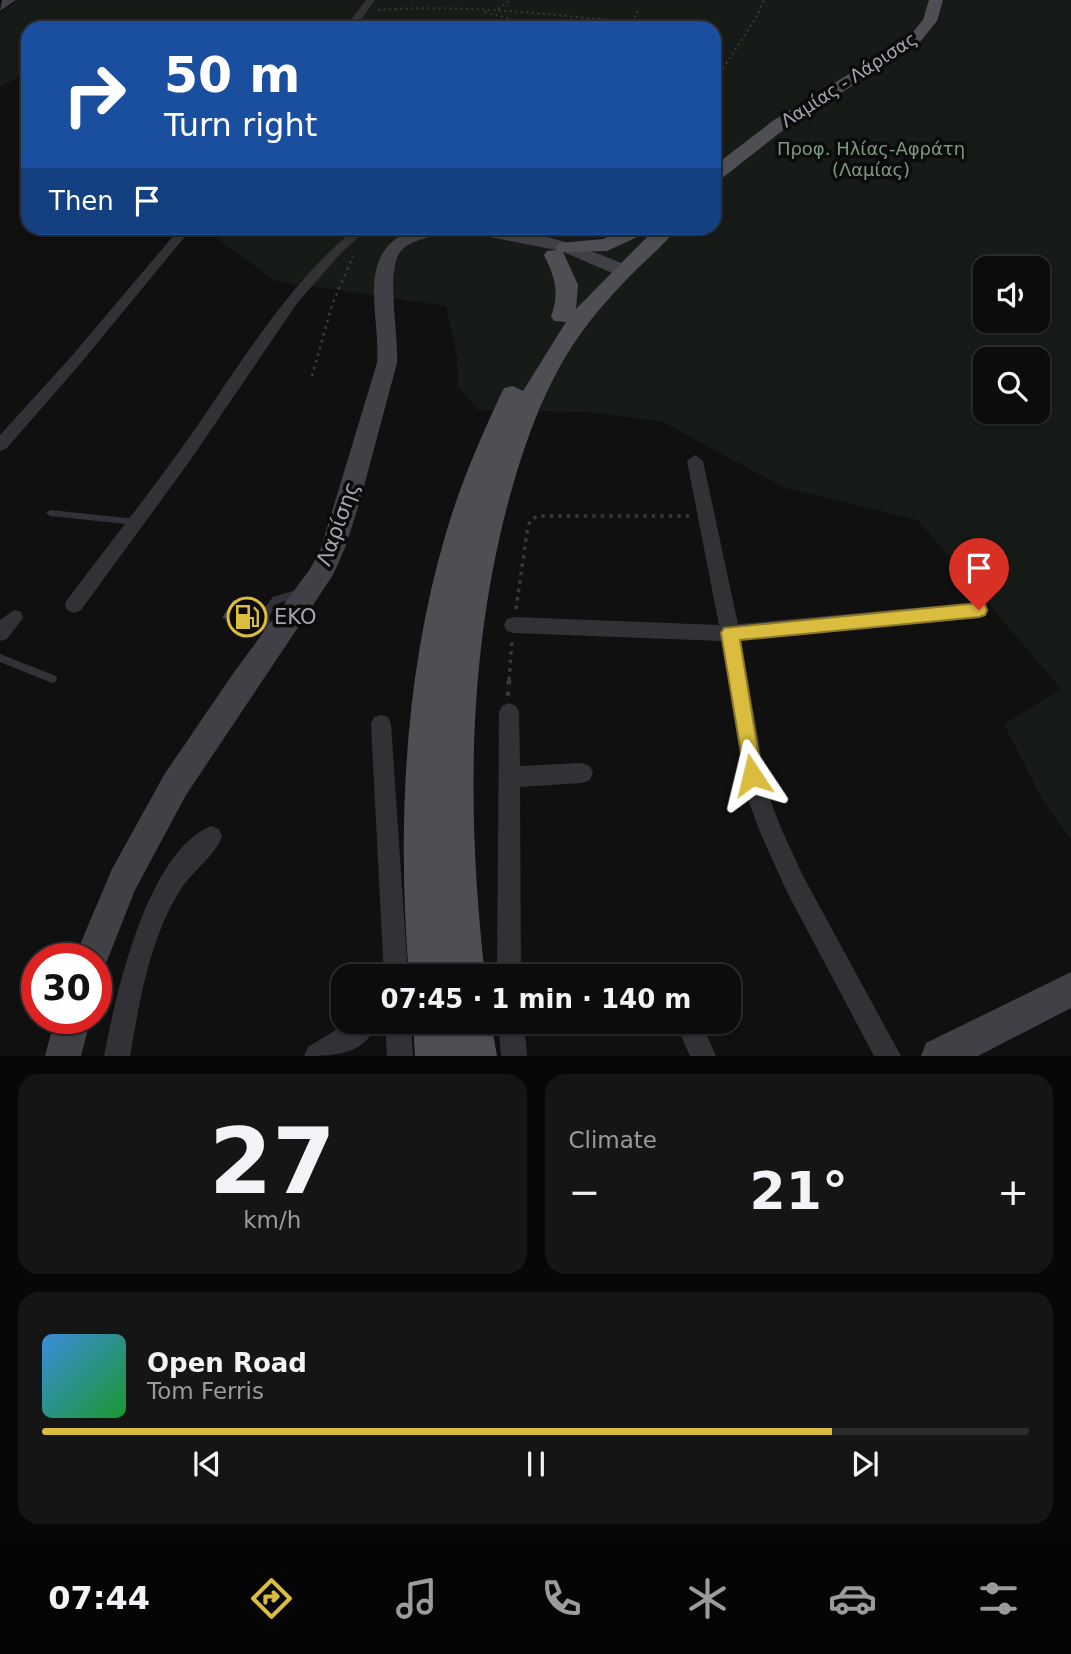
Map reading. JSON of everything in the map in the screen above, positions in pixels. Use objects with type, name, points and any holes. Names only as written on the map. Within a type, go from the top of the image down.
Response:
[{"type":"main road","points":[[0,7],[10,0]]},
{"type":"main road","name":"Λαμίας - Λάρισας","points":[[721,170],[780,124],[914,40],[930,21],[936,0]]},
{"type":"main road","name":"Λαρίσης","points":[[97,943],[123,880],[174,785],[324,566],[348,501],[388,354],[387,313],[382,275],[384,260],[390,249],[403,238],[412,235]]},
{"type":"main road","points":[[506,235],[560,251],[612,271]]},
{"type":"main road","points":[[560,251],[607,245],[628,235]]},
{"type":"main road","points":[[465,964],[457,846],[456,767],[464,643],[480,551],[519,426],[538,384],[637,235]]},
{"type":"main road","points":[[562,316],[612,271],[658,235]]},
{"type":"main road","points":[[429,964],[424,848],[425,766],[431,674],[441,611],[455,548],[495,433],[520,380],[562,316],[568,302],[569,287],[560,251]]},
{"type":"main road","points":[[939,1055],[1071,989]]},
{"type":"main road","points":[[63,1055],[69,1034]]},
{"type":"main road","points":[[434,1034],[436,1055]]},
{"type":"main road","points":[[473,1034],[476,1055]]},
{"type":"street","points":[[356,21],[371,0]]},
{"type":"street","points":[[0,445],[75,361],[180,235]]},
{"type":"street","points":[[74,605],[136,522],[286,307],[354,235]]},
{"type":"street","points":[[695,461],[730,633],[749,756],[763,815],[795,884],[888,1055]]},
{"type":"street","points":[[514,625],[730,633],[979,610]]},
{"type":"street","points":[[0,633],[14,618]]},
{"type":"street","points":[[509,712],[509,964]]},
{"type":"street","points":[[381,724],[395,964]]},
{"type":"street","points":[[509,778],[582,773]]},
{"type":"street","points":[[117,1055],[131,979],[152,923],[176,873],[190,855],[211,837]]},
{"type":"street","points":[[317,1055],[353,1034]]},
{"type":"street","points":[[399,1034],[400,1055]]},
{"type":"street","points":[[512,1034],[514,1055]]},
{"type":"street","points":[[693,1034],[703,1055]]},
{"type":"lane","points":[[50,513],[136,522]]},
{"type":"lane","points":[[266,628],[264,615],[276,600],[293,595]]},
{"type":"lane","points":[[0,658],[52,679]]},
{"type":"path","points":[[488,10],[504,7],[510,0]]},
{"type":"path","points":[[721,71],[756,18],[764,0]]},
{"type":"path","points":[[363,12],[402,7],[488,10],[616,21]]},
{"type":"path","points":[[476,10],[512,21]]},
{"type":"path","points":[[629,21],[638,10]]},
{"type":"path","points":[[312,376],[332,305],[357,248]]},
{"type":"path","points":[[509,712],[514,625],[530,521],[537,516],[706,516]]},
{"type":"green space","name":"Προφ. Ηλίας-Αφράτη (Λαμίας)","points":[[19,0],[1071,0],[1071,840],[1042,799],[1004,724],[1061,689],[918,520],[785,488],[661,421],[586,412],[478,410],[458,387],[457,356],[446,306],[276,281],[212,235],[721,235],[721,21],[21,21],[21,76],[0,87],[0,13]]},
{"type":"building","points":[[234,601],[260,607],[250,624],[224,617]]},
{"type":"place","name":"EKO","points":[[247,617]]},
{"type":"route","points":[[752,775],[730,633],[789,626],[883,621],[979,610]]}]
